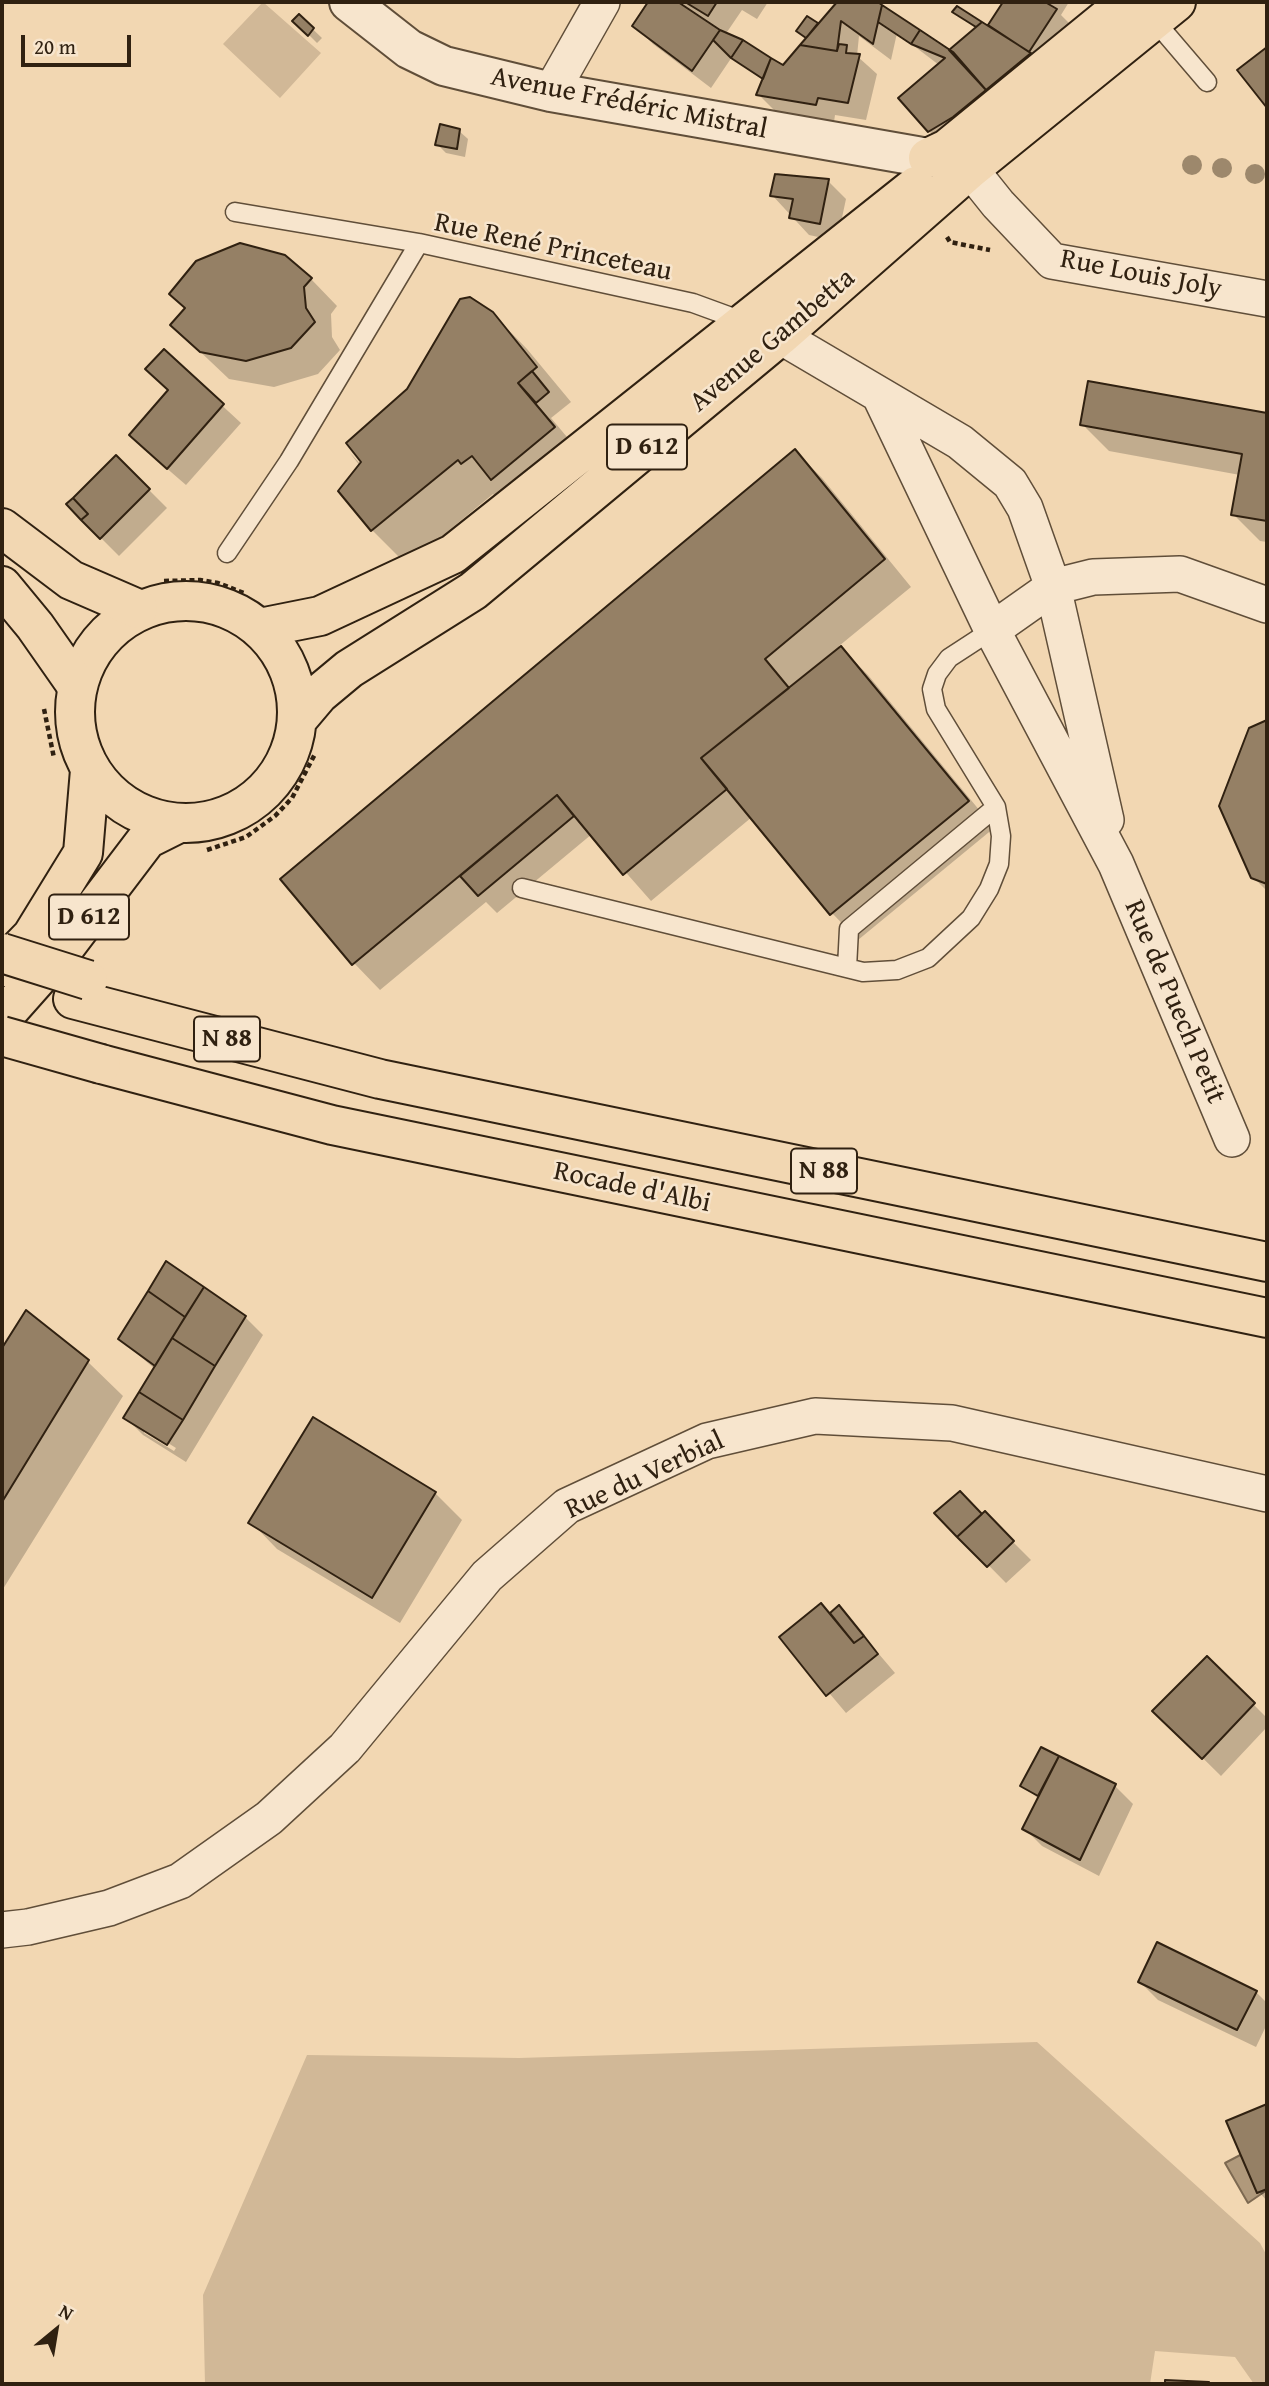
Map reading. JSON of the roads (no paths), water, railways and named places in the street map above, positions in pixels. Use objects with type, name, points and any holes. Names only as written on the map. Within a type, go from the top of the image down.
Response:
[{"type":"main road","name":"D 612","points":[[764,329],[949,165],[1151,6]]},
{"type":"main road","name":"Avenue Gambetta","points":[[308,733],[319,694],[349,669],[441,614],[526,547],[764,329]]},
{"type":"main road","name":"Avenue Gambetta","points":[[256,612],[320,616],[453,554],[764,329]]},
{"type":"main road","points":[[2,528],[71,580],[148,595],[175,601],[196,601],[233,611],[256,612],[284,659],[308,733],[266,790],[247,806],[211,821],[189,838],[116,799],[73,767],[77,686],[86,659],[110,629],[148,595]]},
{"type":"main road","points":[[2,586],[35,626],[77,686]]},
{"type":"main road","name":"D 612","points":[[2,967],[32,936],[83,853],[73,767]]},
{"type":"main road","name":"D 612","points":[[2,1018],[65,947],[147,839],[189,838]]},
{"type":"main road","points":[[2,953],[80,989]]},
{"type":"main road","name":"Rocade d'Albi","points":[[2,980],[80,989],[380,1079],[1267,1262]]},
{"type":"main road","name":"Rocade d'Albi","points":[[2,1036],[332,1125],[1267,1318]]},
{"type":"street","name":"Avenue Frédéric Mistral","points":[[349,2],[409,49],[444,66],[551,92],[949,165]]},
{"type":"street","points":[[551,92],[601,2]]},
{"type":"street","name":"Rue Louis Joly","points":[[949,165],[998,204],[1052,261],[1267,299]]},
{"type":"street","name":"Rue de Puech Petit","points":[[764,329],[960,442],[1010,483],[1025,508],[1053,587],[1116,864]]},
{"type":"street","name":"Rue de Puech Petit","points":[[881,398],[992,630],[1116,864],[1232,1139]]},
{"type":"street","points":[[992,630],[1053,587],[1093,577],[1180,574],[1267,605]]},
{"type":"street","name":"Rue du Verbial","points":[[2,1930],[28,1927],[109,1908],[180,1881],[269,1818],[345,1748],[487,1576],[567,1506],[707,1441],[815,1416],[951,1423],[1267,1494]]},
{"type":"lane","points":[[1151,6],[1207,82]]},
{"type":"lane","points":[[235,212],[419,243]]},
{"type":"lane","name":"Rue René Princeteau","points":[[227,553],[289,461],[419,243],[693,303],[764,329]]},
{"type":"lane","points":[[522,888],[863,972],[897,970],[929,958],[971,918],[989,889],[999,863],[1001,836],[996,807],[936,709],[932,689],[937,674],[949,658],[992,630]]},
{"type":"lane","points":[[847,968],[849,929],[996,807]]}]
